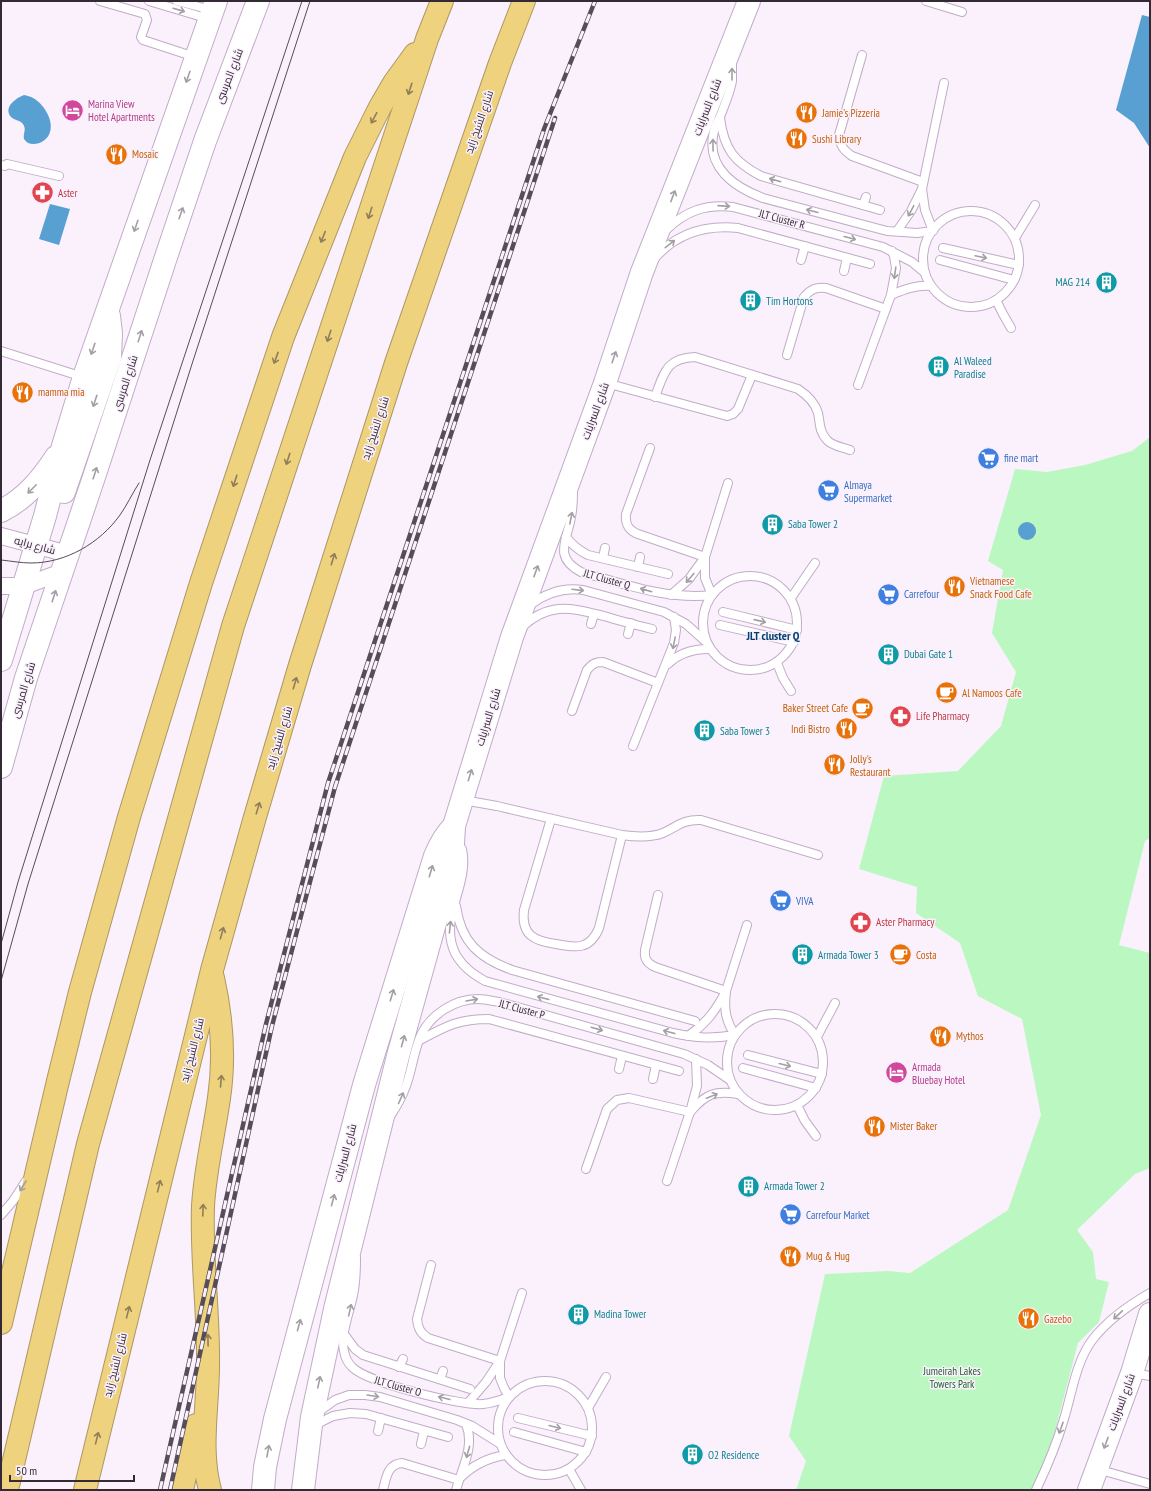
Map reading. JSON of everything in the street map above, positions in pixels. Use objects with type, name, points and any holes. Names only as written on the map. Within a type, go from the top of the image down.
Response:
[{"type":"highway","points":[[7,1490],[88,1144],[231,634],[427,39],[442,1]]},
{"type":"highway","name":"شارع الشيخ زايد","points":[[85,1490],[212,970],[293,688],[350,506],[447,212],[500,63],[524,1]]},
{"type":"highway","points":[[1,1323],[80,992],[129,817],[201,583],[271,372],[300,296],[367,132],[394,84],[427,39]]},
{"type":"highway","points":[[210,1490],[206,1466],[205,1445],[208,1328],[203,1261],[203,1205],[205,1177],[219,1098],[222,1066],[220,1021],[212,970]]},
{"type":"highway","points":[[182,1490],[208,1367]]},
{"type":"main road","name":"شارع المرسى","points":[[1,767],[26,678],[205,141],[258,1]]},
{"type":"main road","name":"شارع السرايات","points":[[303,1490],[312,1423],[335,1309],[398,1056],[452,862],[454,826],[462,799],[512,637],[571,477],[646,263],[749,1]]},
{"type":"main road","points":[[65,562],[55,567],[48,566],[40,557],[39,546],[63,446],[107,309],[212,7]]},
{"type":"main road","points":[[1,660],[39,546],[72,471],[110,358],[111,334],[107,309]]},
{"type":"main road","points":[[1,511],[22,498],[34,487],[45,474],[63,446]]},
{"type":"main road","points":[[22,594],[25,602],[30,604],[35,609],[37,615],[26,678]]},
{"type":"main road","name":"شارع السرايات","points":[[263,1490],[265,1467],[285,1378],[364,1085],[435,856],[446,834],[454,826]]},
{"type":"main road","name":"شارع السرايات","points":[[1091,1484],[1141,1374],[1150,1314]]},
{"type":"street","name":"شارع برايه","points":[[1,536],[39,546]]},
{"type":"street","points":[[1,586],[22,594],[65,562]]},
{"type":"lane","points":[[100,1],[145,14],[147,20],[141,37],[142,40],[195,57]]},
{"type":"lane","points":[[149,1],[212,7]]},
{"type":"lane","points":[[177,1],[212,7]]},
{"type":"lane","points":[[926,1],[962,12]]},
{"type":"lane","name":"JLT Cluster R","points":[[729,50],[732,65],[732,81],[714,130],[712,145],[715,160],[722,173],[734,184],[763,198],[887,231],[917,233],[933,231]]},
{"type":"lane","points":[[862,55],[839,135],[840,143],[845,151],[852,156],[923,185]]},
{"type":"lane","points":[[897,232],[911,211],[923,185],[944,83]]},
{"type":"lane","points":[[720,117],[721,131],[726,145],[733,157],[746,168],[761,176],[825,190],[880,210]]},
{"type":"lane","points":[[3,163],[59,176]]},
{"type":"lane","points":[[923,185],[925,210],[933,231]]},
{"type":"lane","points":[[863,205],[866,196]]},
{"type":"lane","name":"JLT Cluster R","points":[[646,263],[661,235],[677,220],[697,209],[719,205],[753,212],[883,247],[912,262],[925,273]]},
{"type":"lane","points":[[1015,238],[1035,205]]},
{"type":"lane","name":"JLT Cluster R","points":[[975,211],[992,215],[1005,225],[1015,238],[1019,251],[1019,265],[1014,280],[1010,287],[996,300],[983,306],[968,307],[954,304],[941,297],[932,286],[925,273],[923,259],[926,244],[933,231],[944,220],[959,213],[975,211]]},
{"type":"lane","points":[[646,263],[677,239],[698,230],[721,226],[738,228],[870,264]]},
{"type":"lane","points":[[801,260],[806,246]]},
{"type":"lane","points":[[943,248],[1019,265]]},
{"type":"lane","points":[[858,386],[891,295],[896,268],[892,251]]},
{"type":"lane","points":[[844,271],[847,258]]},
{"type":"lane","points":[[940,260],[1014,280]]},
{"type":"lane","points":[[891,295],[911,287],[921,285],[932,286]]},
{"type":"lane","points":[[787,355],[804,297],[810,290],[818,287],[826,288],[886,309]]},
{"type":"lane","points":[[996,300],[1011,328]]},
{"type":"lane","points":[[1,351],[84,377]]},
{"type":"lane","points":[[656,397],[664,372],[670,365],[686,357],[696,357],[798,389],[807,395],[816,408],[822,432],[827,440],[835,446],[850,450]]},
{"type":"lane","points":[[605,382],[727,416],[733,414],[738,409],[752,374]]},
{"type":"lane","points":[[650,448],[626,514],[625,520],[627,526],[638,534],[704,557]]},
{"type":"lane","name":"JLT Cluster Q","points":[[571,477],[573,503],[563,553],[572,567],[581,572],[658,593],[685,596],[712,595]]},
{"type":"lane","points":[[671,595],[689,579],[704,557],[728,483]]},
{"type":"lane","points":[[566,537],[578,550],[588,555],[668,574]]},
{"type":"lane","points":[[603,558],[605,548]]},
{"type":"lane","points":[[638,566],[640,557]]},
{"type":"lane","points":[[704,557],[705,578],[712,595]]},
{"type":"lane","points":[[791,598],[815,563]]},
{"type":"lane","name":"JLT Cluster Q","points":[[520,616],[530,605],[543,596],[557,591],[575,589],[654,609],[674,617],[686,624],[708,645],[718,658],[728,666],[740,670],[753,671],[776,663],[789,650],[794,642],[798,619],[791,598],[781,587],[768,579],[752,576],[737,578],[723,584],[712,595],[704,610],[702,626],[708,645]]},
{"type":"lane","points":[[512,637],[525,624],[538,615],[552,609],[574,609],[652,628]]},
{"type":"lane","points":[[723,612],[797,630]]},
{"type":"lane","points":[[591,624],[594,614]]},
{"type":"lane","points":[[633,746],[674,643],[676,630],[674,617]]},
{"type":"lane","points":[[628,634],[631,623]]},
{"type":"lane","points":[[720,625],[794,642]]},
{"type":"lane","points":[[665,667],[673,659],[684,653],[708,645]]},
{"type":"lane","points":[[572,711],[587,670],[596,662],[603,662],[658,683]]},
{"type":"lane","points":[[776,663],[791,691]]},
{"type":"lane","points":[[462,799],[497,806],[551,820],[622,835],[639,837],[662,833],[686,821],[701,820],[818,855]]},
{"type":"lane","points":[[551,820],[522,919],[525,929],[539,942],[581,947],[589,943],[596,936],[622,835]]},
{"type":"lane","name":"JLT Cluster P","points":[[454,826],[460,839],[463,854],[463,868],[449,932],[453,948],[460,962],[471,973],[500,986],[688,1036],[719,1038],[735,1034]]},
{"type":"lane","points":[[658,895],[645,950],[646,961],[655,967],[726,991]]},
{"type":"lane","points":[[456,900],[458,920],[467,939],[480,954],[495,964],[512,970],[644,1003],[672,1011],[695,1021]]},
{"type":"lane","points":[[735,1034],[730,1027],[724,1009],[726,991],[746,925]]},
{"type":"lane","points":[[688,1036],[707,1021],[715,1012],[726,991]]},
{"type":"lane","name":"JLT Cluster P","points":[[380,1130],[398,1104],[405,1090],[420,1040],[428,1025],[445,1008],[456,1003],[478,999],[500,1002],[671,1050],[696,1059],[720,1072],[730,1080]]},
{"type":"lane","points":[[817,1037],[835,1003]]},
{"type":"lane","name":"JLT Cluster P","points":[[776,1013],[792,1016],[806,1024],[817,1037],[822,1049],[824,1061],[822,1074],[816,1088],[808,1098],[797,1105],[782,1110],[766,1109],[751,1104],[738,1094],[730,1080],[727,1068],[727,1057],[729,1045],[735,1034],[750,1020],[760,1016],[776,1013]]},
{"type":"lane","points":[[420,1040],[460,1021],[489,1019],[656,1066],[679,1071]]},
{"type":"lane","points":[[748,1055],[822,1074]]},
{"type":"lane","points":[[619,1069],[622,1056]]},
{"type":"lane","points":[[667,1181],[697,1086],[696,1059]]},
{"type":"lane","points":[[653,1079],[656,1066]]},
{"type":"lane","points":[[743,1068],[816,1088]]},
{"type":"lane","points":[[690,1112],[711,1094],[725,1092],[738,1094]]},
{"type":"lane","points":[[586,1169],[607,1109],[616,1100],[629,1098],[690,1112]]},
{"type":"lane","points":[[797,1105],[805,1121],[816,1136]]},
{"type":"lane","points":[[1,1215],[22,1188],[42,1154]]},
{"type":"lane","name":"JLT Cluster O","points":[[354,1234],[357,1274],[343,1343],[347,1359],[353,1368],[361,1374],[388,1385],[468,1403],[482,1404],[496,1402],[509,1397]]},
{"type":"lane","points":[[431,1265],[417,1318],[418,1327],[422,1334],[428,1338],[500,1361]]},
{"type":"lane","points":[[468,1403],[486,1382],[500,1361],[522,1293]]},
{"type":"lane","points":[[1036,1490],[1049,1462],[1064,1420],[1082,1357],[1093,1339],[1123,1311],[1150,1293]]},
{"type":"lane","points":[[344,1334],[355,1349],[363,1355],[470,1389]]},
{"type":"lane","points":[[399,1367],[403,1359]]},
{"type":"lane","points":[[500,1361],[500,1378],[509,1397]]},
{"type":"lane","points":[[440,1380],[443,1371]]},
{"type":"lane","points":[[588,1408],[606,1378]]},
{"type":"lane","name":"JLT Cluster O","points":[[552,1381],[566,1386],[579,1395],[588,1408],[593,1426],[592,1436],[586,1452],[579,1461],[569,1469],[558,1474],[546,1476],[523,1471],[513,1464],[505,1454],[499,1442],[497,1426],[501,1410],[509,1397],[521,1387],[536,1382],[552,1381]]},
{"type":"lane","name":"JLT Cluster O","points":[[312,1423],[323,1408],[335,1400],[349,1396],[365,1395],[380,1397],[442,1414],[466,1424],[499,1442]]},
{"type":"lane","points":[[312,1423],[321,1422],[333,1416],[350,1413],[366,1414],[448,1437]]},
{"type":"lane","points":[[378,1432],[381,1418]]},
{"type":"lane","points":[[518,1418],[592,1436]]},
{"type":"lane","points":[[456,1490],[470,1447],[469,1431],[466,1424]]},
{"type":"lane","points":[[421,1444],[424,1431]]},
{"type":"lane","points":[[514,1432],[586,1452]]},
{"type":"lane","points":[[459,1480],[482,1461],[505,1454]]},
{"type":"lane","points":[[383,1490],[388,1471],[398,1463],[459,1480]]},
{"type":"lane","points":[[569,1469],[581,1490]]},
{"type":"lane","points":[[1091,1484],[1150,1484]]},
{"type":"green space","name":"Jumeirah Lakes Towers Park","points":[[1150,437],[1150,838],[1145,841],[1119,945],[1150,953],[1150,1168],[1135,1174],[1077,1230],[1093,1252],[1096,1279],[1109,1282],[1099,1322],[1078,1343],[1044,1469],[1032,1490],[796,1490],[806,1461],[789,1436],[825,1274],[888,1271],[910,1273],[1008,1210],[1041,1115],[1022,1019],[978,996],[960,943],[916,913],[917,887],[859,869],[884,776],[958,771],[1001,726],[1016,672],[992,633],[1003,570],[988,561],[1015,469],[1047,472],[1085,465],[1132,451]]},
{"type":"water","points":[[1142,15],[1150,17],[1150,148],[1134,123],[1116,110]]},
{"type":"water","points":[[24,95],[37,100],[47,112],[49,117],[51,127],[50,132],[46,139],[42,142],[30,144],[27,142],[24,139],[25,128],[23,124],[11,117],[9,113],[9,106],[17,98]]},
{"type":"water","points":[[50,204],[70,209],[59,245],[39,239]]},
{"type":"water","points":[[1027,522],[1033,525],[1036,531],[1033,537],[1027,540],[1021,537],[1018,531],[1021,525]]},
{"type":"tram line","points":[[1,944],[18,882],[150,460],[302,1]]},
{"type":"tram line","points":[[1,981],[28,884],[192,364],[310,1]]},
{"type":"tram line","points":[[1,560],[27,563],[44,562],[81,550],[103,534],[112,525],[123,511],[139,483]]},
{"type":"railway","points":[[160,1490],[266,1024],[328,783],[544,129],[595,1]]},
{"type":"railway","points":[[170,1490],[272,1026],[335,787],[555,118]]},
{"type":"place","name":"Marina View Hotel Apartments","points":[[72,110]]},
{"type":"place","name":"Jamie's Pizzeria","points":[[806,113]]},
{"type":"place","name":"Sushi Library","points":[[797,139]]},
{"type":"place","name":"Mosaic","points":[[117,154]]},
{"type":"place","name":"Aster","points":[[42,193]]},
{"type":"place","name":"MAG 214","points":[[1106,282]]},
{"type":"place","name":"Tim Hortons","points":[[751,301]]},
{"type":"place","name":"Al Waleed Paradise","points":[[939,367]]},
{"type":"place","name":"mamma mia","points":[[23,392]]},
{"type":"place","name":"fine mart","points":[[988,458]]},
{"type":"place","name":"Almaya Supermarket","points":[[828,491]]},
{"type":"place","name":"Saba Tower 2","points":[[772,524]]},
{"type":"place","name":"Vietnamese Snack Food Cafe","points":[[955,587]]},
{"type":"place","name":"Carrefour","points":[[889,594]]},
{"type":"place","name":"Dubai Gate 1","points":[[888,654]]},
{"type":"place","name":"Al Namoos Cafe","points":[[946,693]]},
{"type":"place","name":"Baker Street Cafe","points":[[863,708]]},
{"type":"place","name":"Life Pharmacy","points":[[901,716]]},
{"type":"place","name":"Indi Bistro","points":[[846,729]]},
{"type":"place","name":"Saba Tower 3","points":[[705,731]]},
{"type":"place","name":"Jolly's Restaurant","points":[[835,765]]},
{"type":"place","name":"VIVA","points":[[781,901]]},
{"type":"place","name":"Aster Pharmacy","points":[[860,922]]},
{"type":"place","name":"Armada Tower 3","points":[[803,955]]},
{"type":"place","name":"Costa","points":[[901,955]]},
{"type":"place","name":"Mythos","points":[[941,1036]]},
{"type":"place","name":"Armada Bluebay Hotel","points":[[896,1073]]},
{"type":"place","name":"Mister Baker","points":[[874,1126]]},
{"type":"place","name":"Armada Tower 2","points":[[748,1186]]},
{"type":"place","name":"Carrefour Market","points":[[790,1215]]},
{"type":"place","name":"Mug & Hug","points":[[791,1256]]},
{"type":"place","name":"Madina Tower","points":[[579,1314]]},
{"type":"place","name":"Gazebo","points":[[1029,1319]]},
{"type":"place","name":"O2 Residence","points":[[692,1455]]},
{"type":"district","name":"JLT cluster Q","points":[[773,635]]}]
